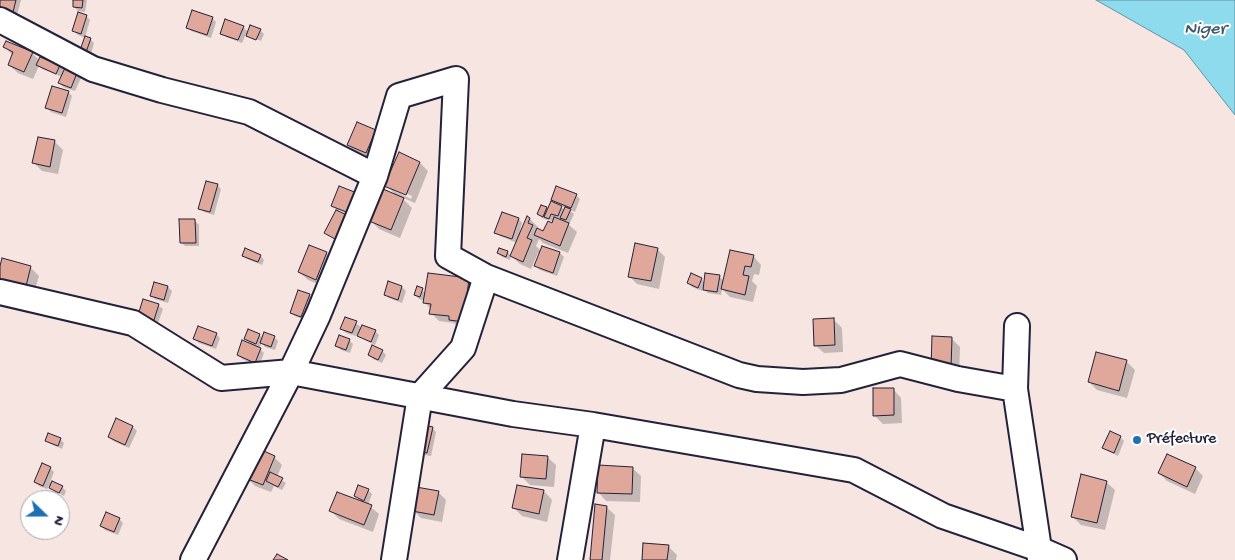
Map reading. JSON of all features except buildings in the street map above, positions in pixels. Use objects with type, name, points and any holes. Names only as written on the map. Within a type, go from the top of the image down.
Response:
[{"type":"street","points":[[0,20],[93,69],[162,90],[249,112],[375,176]]},
{"type":"street","points":[[193,560],[291,372],[318,315],[375,176],[400,96],[456,79],[448,256],[486,277],[738,375],[757,379],[803,382],[841,380],[900,364],[958,379],[1015,390]]},
{"type":"street","points":[[394,560],[420,396],[463,348],[486,277]]},
{"type":"street","points":[[0,292],[133,323],[221,378],[291,372],[513,414],[854,470],[943,516],[1040,554],[1064,560]]},
{"type":"street","points":[[1017,326],[1015,390],[1040,554]]},
{"type":"street","points":[[570,560],[593,426]]},
{"type":"water","name":"Niger","points":[[1096,0],[1235,0],[1235,115],[1184,50]]},
{"type":"place","name":"Préfecture","points":[[1137,440]]}]
